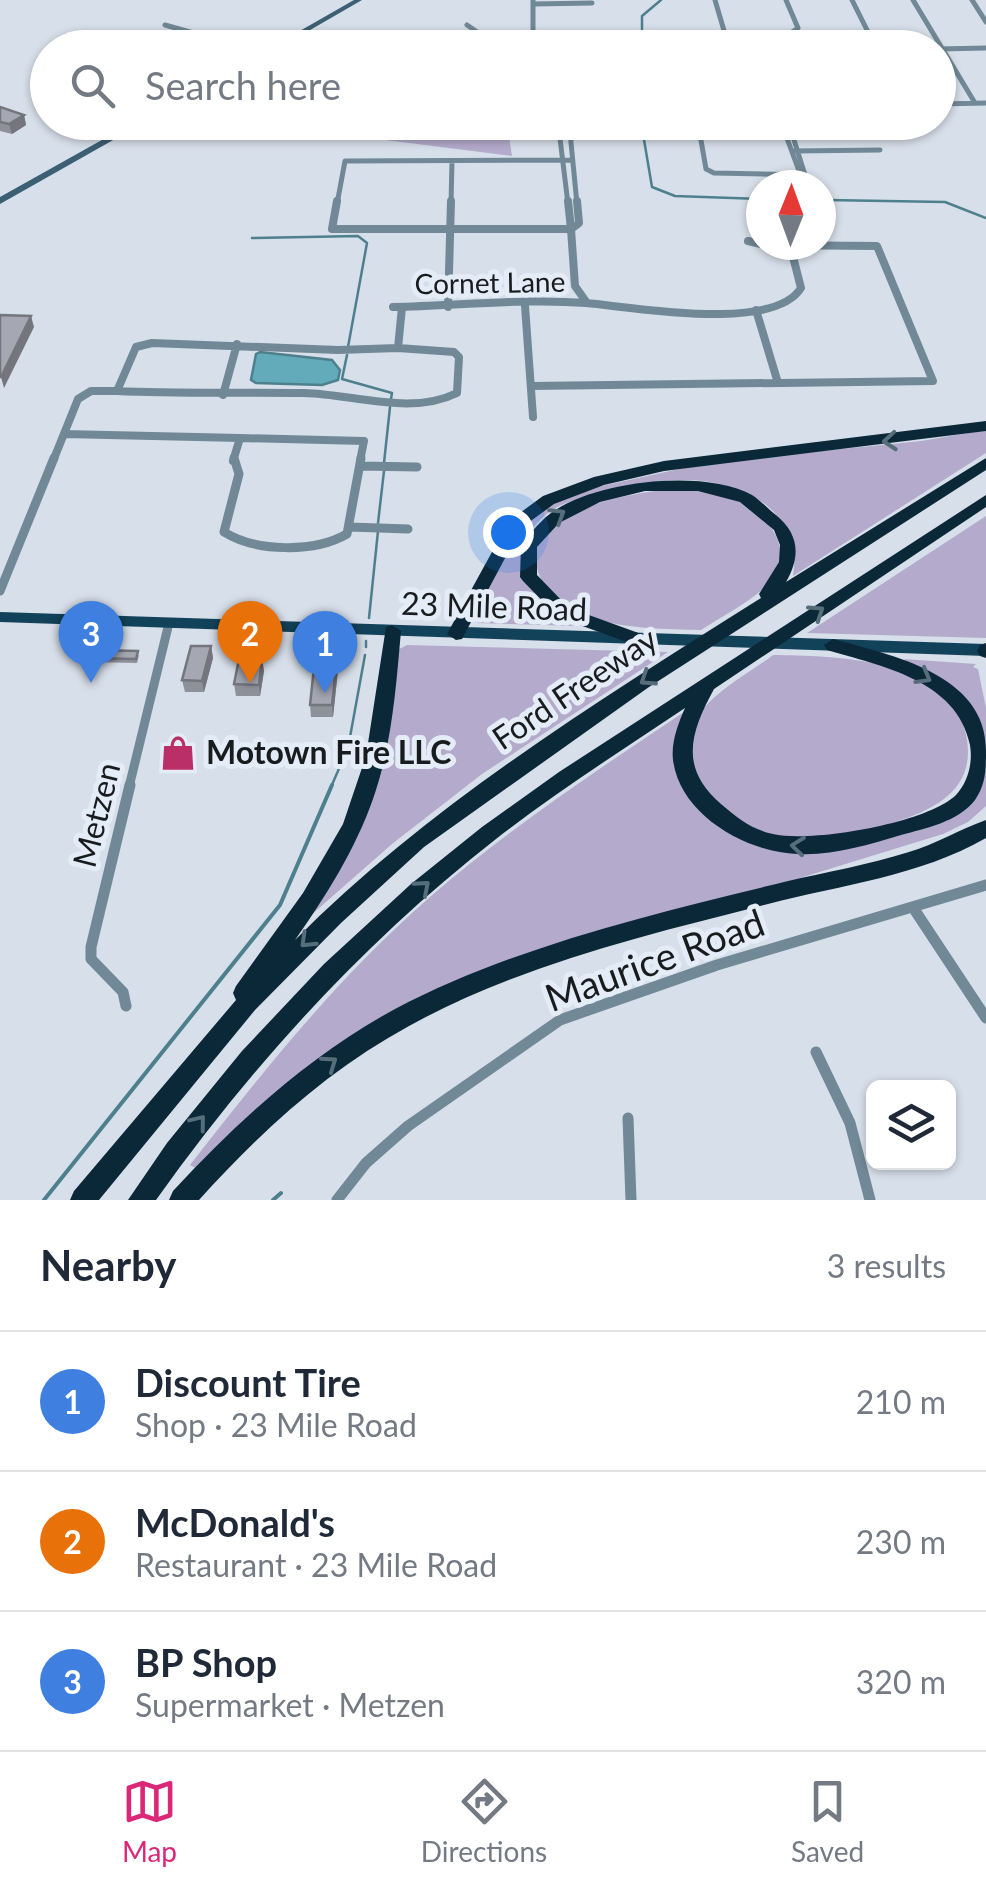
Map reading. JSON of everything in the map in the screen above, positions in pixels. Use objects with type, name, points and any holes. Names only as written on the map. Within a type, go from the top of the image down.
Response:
[{"type":"highway","points":[[456,634],[515,525],[553,495],[709,459],[918,438],[986,426]]},
{"type":"highway","name":"Ford Freeway","points":[[83,1200],[188,1070],[294,953],[417,841],[642,682],[986,462]]},
{"type":"highway","points":[[638,640],[575,617],[541,592],[530,574],[528,556],[538,530],[553,516],[583,502],[662,485],[697,484],[735,494],[774,519],[788,544],[786,571],[758,606]]},
{"type":"highway","points":[[140,1200],[258,1050],[376,927],[504,821],[986,500]]},
{"type":"highway","points":[[188,1070],[321,884],[346,840],[377,748],[392,631]]},
{"type":"highway","points":[[706,685],[683,730],[683,764],[704,802],[727,822],[754,836],[787,846],[823,848],[924,821],[953,808],[970,790],[981,766],[979,740],[967,714],[949,694],[922,675],[824,645]]},
{"type":"highway","points":[[182,1200],[236,1142],[315,1074],[435,1001],[568,954],[938,851],[986,828]]},
{"type":"main road","points":[[304,30],[359,0]]},
{"type":"main road","points":[[0,201],[109,140]]},
{"type":"main road","name":"23 Mile Road","points":[[0,617],[986,650]]},
{"type":"street","points":[[715,0],[724,30]]},
{"type":"street","points":[[786,0],[798,28],[795,30]]},
{"type":"street","points":[[852,0],[867,30]]},
{"type":"street","points":[[913,0],[929,30]]},
{"type":"street","points":[[972,0],[986,22]]},
{"type":"street","points":[[533,30],[533,2],[592,3]]},
{"type":"street","points":[[165,25],[183,30]]},
{"type":"street","points":[[467,25],[474,30]]},
{"type":"street","points":[[956,49],[986,48]]},
{"type":"street","points":[[956,75],[974,102]]},
{"type":"street","points":[[956,102],[986,102]]},
{"type":"street","points":[[560,140],[575,286],[587,303]]},
{"type":"street","points":[[570,140],[579,223],[571,229],[332,229],[345,161],[572,160]]},
{"type":"street","points":[[700,140],[706,169],[746,173]]},
{"type":"street","points":[[791,140],[799,170]]},
{"type":"street","points":[[844,140],[848,150]]},
{"type":"street","points":[[795,151],[880,150]]},
{"type":"street","points":[[448,306],[452,160]]},
{"type":"street","points":[[530,386],[933,381],[877,246],[836,246]]},
{"type":"street","name":"Cornet Lane","points":[[398,348],[398,307],[587,303],[616,310],[780,307],[794,301],[802,288],[794,260]]},
{"type":"street","points":[[525,306],[533,416]]},
{"type":"street","points":[[756,310],[778,383]]},
{"type":"street","points":[[0,591],[83,394],[307,393],[374,401],[439,402],[457,393],[458,357],[454,352],[398,348],[338,350],[152,343],[136,347],[118,391]]},
{"type":"street","points":[[223,394],[237,344]]},
{"type":"street","points":[[64,434],[240,438],[364,441],[349,527],[342,539],[322,545],[244,542],[226,536],[239,474],[233,462],[240,438]]},
{"type":"street","points":[[360,466],[417,467]]},
{"type":"street","points":[[349,527],[408,529]]},
{"type":"street","name":"Metzen","points":[[126,1006],[123,992],[91,959],[90,947],[169,623]]},
{"type":"street","name":"Maurice Road","points":[[337,1200],[366,1163],[408,1126],[560,1020],[716,965],[986,886]]},
{"type":"street","points":[[914,909],[986,1018]]},
{"type":"street","points":[[816,1052],[838,1088],[860,1148],[870,1200]]},
{"type":"street","points":[[628,1118],[631,1200]]},
{"type":"shaded area","points":[[385,140],[510,140],[512,156]]},
{"type":"shaded area","points":[[986,430],[986,453],[793,576],[794,554],[780,519],[767,506],[732,487],[671,480],[571,501],[544,516],[524,543],[528,574],[536,595],[551,610],[579,626],[473,620],[520,527],[570,493],[711,462],[921,441]]},
{"type":"shaded area","points":[[689,488],[724,495],[747,505],[769,524],[776,536],[780,560],[776,573],[744,603],[701,630],[633,627],[578,612],[562,603],[544,584],[536,553],[544,534],[562,519],[615,499]]},
{"type":"shaded area","points":[[986,516],[986,638],[807,633]]},
{"type":"shaded area","points":[[407,645],[668,652],[482,774],[392,844],[310,916],[338,867],[397,650]]},
{"type":"shaded area","points":[[773,655],[877,664],[925,683],[945,698],[961,718],[967,741],[967,761],[953,791],[906,819],[827,841],[809,842],[774,835],[726,810],[702,784],[696,771],[691,748],[694,725],[717,695]]},
{"type":"shaded area","points":[[904,659],[976,664],[973,667],[978,669],[986,708],[986,752],[982,733]]},
{"type":"shaded area","points":[[684,712],[680,769],[763,844],[931,824],[984,774],[986,761],[986,806],[968,822],[943,834],[457,984],[199,1170],[190,1165],[304,1025],[397,927],[523,823]]},
{"type":"water","points":[[256,354],[332,360],[340,370],[338,380],[322,385],[256,383],[251,380]]},
{"type":"building","points":[[0,107],[24,115],[9,124],[0,122]]},
{"type":"building","points":[[0,315],[31,316],[1,377],[0,377]]},
{"type":"building","points":[[191,646],[211,646],[202,681],[182,680]]},
{"type":"building","points":[[94,650],[138,651],[136,659],[91,658]]},
{"type":"building","points":[[315,658],[337,658],[332,705],[310,705]]},
{"type":"building","points":[[239,659],[262,659],[259,685],[234,684]]},
{"type":"waterway","points":[[642,29],[642,16],[661,0]]},
{"type":"waterway","points":[[644,140],[652,187],[675,196],[746,198]]},
{"type":"waterway","points":[[836,200],[945,202],[986,218]]},
{"type":"waterway","points":[[252,238],[358,236],[367,243],[348,347]]},
{"type":"waterway","points":[[347,355],[342,379],[392,393],[391,399]]},
{"type":"waterway","points":[[384,463],[390,407]]},
{"type":"waterway","points":[[378,523],[384,471]]},
{"type":"waterway","points":[[369,618],[378,531]]},
{"type":"waterway","points":[[366,641],[366,647]]},
{"type":"waterway","points":[[331,787],[348,748],[365,655]]},
{"type":"waterway","points":[[44,1200],[280,905],[332,785]]},
{"type":"waterway","points":[[273,1200],[281,1193]]},
{"type":"place","name":"BP Shop","points":[[91,683]]},
{"type":"place","name":"McDonald's","points":[[250,683]]},
{"type":"place","name":"Discount Tire","points":[[325,693]]},
{"type":"place","name":"Motown Fire LLC","points":[[178,753]]}]
